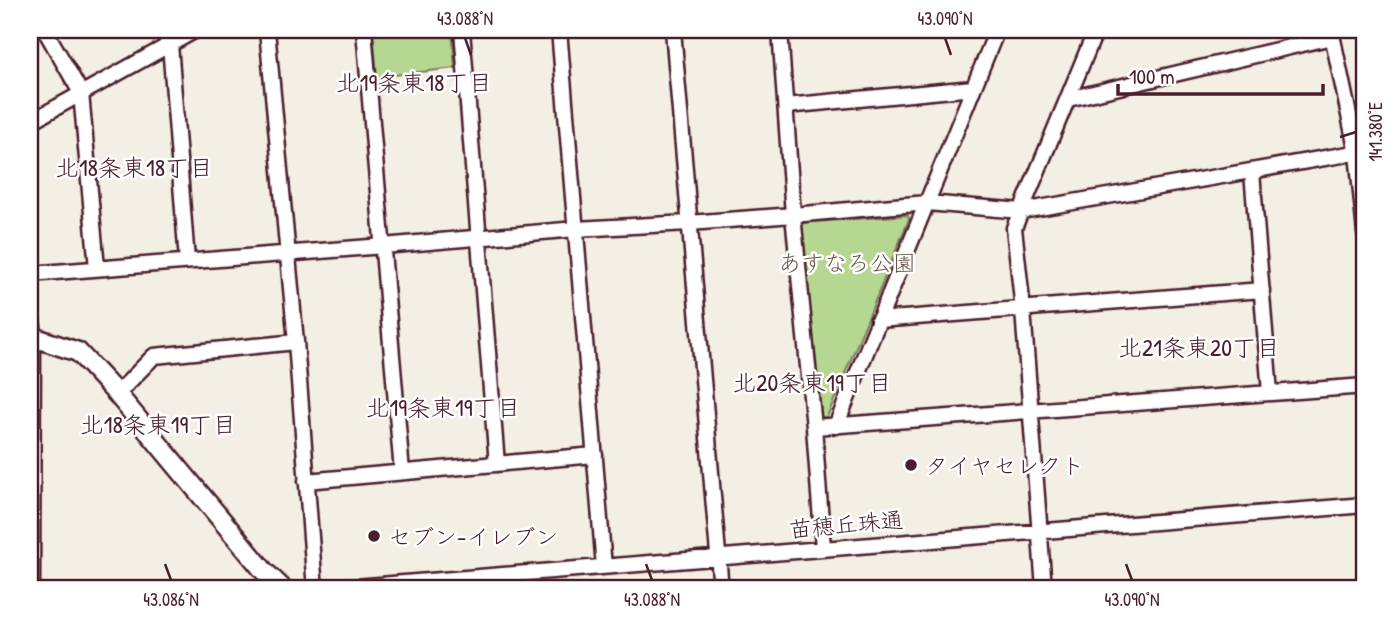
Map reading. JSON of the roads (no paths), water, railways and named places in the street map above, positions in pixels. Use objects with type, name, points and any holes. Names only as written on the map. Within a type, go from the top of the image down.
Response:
[{"type":"main road","points":[[32,330],[79,352],[264,571],[283,589]]},
{"type":"street","points":[[45,30],[81,93],[97,268]]},
{"type":"street","points":[[162,30],[170,44],[187,261]]},
{"type":"street","points":[[30,122],[196,30]]},
{"type":"street","points":[[267,30],[296,342],[315,589]]},
{"type":"street","points":[[364,30],[402,472]]},
{"type":"street","points":[[462,30],[497,464]]},
{"type":"street","points":[[559,30],[604,567]]},
{"type":"street","points":[[673,30],[721,589]]},
{"type":"street","points":[[780,30],[793,215],[823,548]]},
{"type":"street","points":[[836,426],[997,30]]},
{"type":"street","points":[[1044,589],[1023,310],[1014,228],[1096,30]]},
{"type":"street","points":[[1068,99],[1332,33],[1361,152],[1365,233]]},
{"type":"street","points":[[786,106],[973,88]]},
{"type":"street","points":[[30,274],[576,229],[793,215],[928,202],[1022,211],[1361,152]]},
{"type":"street","points":[[1252,172],[1270,393]]},
{"type":"street","points":[[878,320],[1262,290]]},
{"type":"street","points":[[32,330],[32,589]]},
{"type":"street","points":[[117,394],[154,356],[296,342]]},
{"type":"street","points":[[814,427],[1365,386]]},
{"type":"street","points":[[306,481],[595,455]]},
{"type":"street","name":"苗穂丘珠通","points":[[330,589],[1365,505]]},
{"type":"place","name":"タイヤセレクト","points":[[911,465]]},
{"type":"place","name":"セブン-イレブン","points":[[374,536]]},
{"type":"district","name":"北19条東18丁目","points":[[414,82]]},
{"type":"district","name":"北18条東18丁目","points":[[134,167]]},
{"type":"district","name":"北21条東20丁目","points":[[1199,347]]},
{"type":"district","name":"北20条東19丁目","points":[[812,382]]},
{"type":"district","name":"北19条東19丁目","points":[[443,407]]},
{"type":"district","name":"北18条東19丁目","points":[[158,424]]},
{"type":"park label","name":"あすなろ公園","points":[[847,262]]}]
